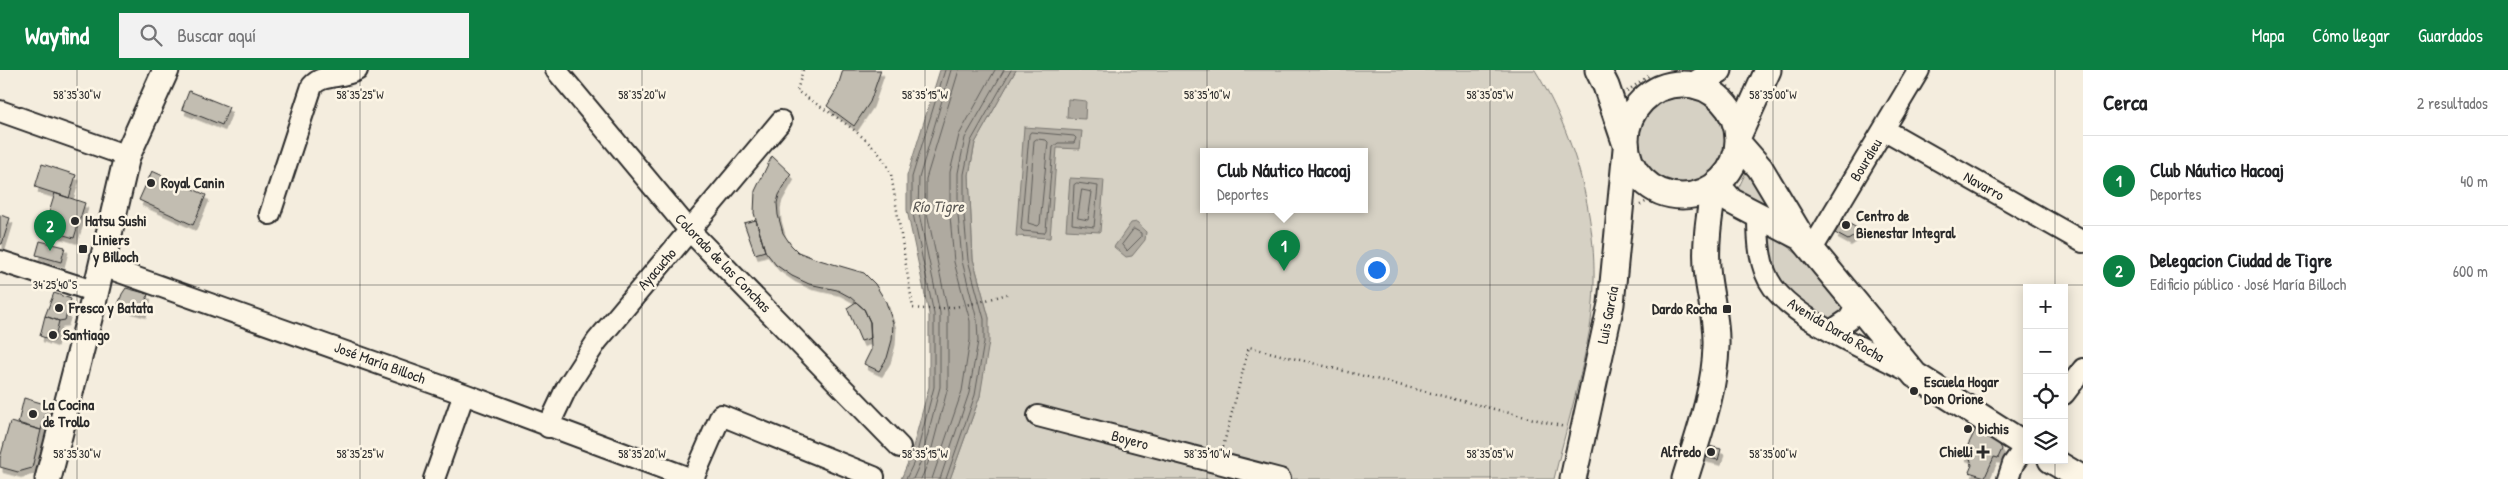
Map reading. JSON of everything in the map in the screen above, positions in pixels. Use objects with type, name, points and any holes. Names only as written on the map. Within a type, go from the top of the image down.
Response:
[{"type":"main road","points":[[48,479],[96,292],[100,265],[127,156],[166,70]]},
{"type":"main road","name":"Luis García","points":[[1573,479],[1611,304],[1625,145],[1606,86],[1598,70]]},
{"type":"main road","points":[[1721,76],[1653,92],[1642,101],[1628,125],[1625,145],[1639,175],[1660,191],[1686,196],[1716,186],[1729,171],[1739,139],[1768,70]]},
{"type":"main road","points":[[1653,73],[1711,92],[1726,104],[1732,114],[1739,139]]},
{"type":"main road","name":"Avenida Dardo Rocha","points":[[1739,139],[1760,168],[1807,244],[1874,328],[1915,375],[2023,443]]},
{"type":"main road","points":[[1685,479],[1703,418],[1715,359],[1716,333],[1708,279],[1707,239],[1716,186]]},
{"type":"main road","name":"Avenida Dardo Rocha","points":[[1716,186],[1731,201],[1807,244]]},
{"type":"main road","points":[[2058,464],[2083,479]]},
{"type":"street","points":[[270,214],[312,86],[317,80],[350,74],[357,70]]},
{"type":"street","name":"Colorado de las Conchas","points":[[556,70],[690,232],[900,447]]},
{"type":"street","name":"Bourdieu","points":[[1807,244],[1885,130],[1919,70]]},
{"type":"street","points":[[0,111],[127,156]]},
{"type":"street","name":"Ayacucho","points":[[548,427],[566,389],[597,341],[781,122]]},
{"type":"street","name":"Navarro","points":[[1885,130],[2083,242]]},
{"type":"street","name":"Avenida Dardo Rocha","points":[[1758,216],[1758,239],[1772,286],[1794,307],[1831,331],[1915,375]]},
{"type":"street","points":[[0,261],[96,292]]},
{"type":"street","name":"José María Billoch","points":[[100,265],[464,394],[654,472],[692,479]]},
{"type":"street","points":[[1831,331],[1849,319],[1857,305]]},
{"type":"street","points":[[2068,389],[2083,369]]},
{"type":"street","points":[[434,479],[464,394]]},
{"type":"street","points":[[692,479],[721,415],[874,477]]},
{"type":"street","name":"Boyero","points":[[1038,416],[1280,479]]},
{"type":"street","points":[[2008,479],[2013,464],[2023,449]]},
{"type":"path","points":[[803,70],[797,90],[853,130],[887,162],[891,174],[913,308],[927,310],[986,301],[1007,294]]},
{"type":"path","points":[[1626,92],[1653,73]]},
{"type":"path","points":[[1721,76],[1737,97]]},
{"type":"path","points":[[1634,211],[1639,205],[1653,198]]},
{"type":"path","points":[[1219,463],[1249,347],[1560,427],[1584,426]]},
{"type":"shaded area","points":[[1016,70],[1535,70],[1565,130],[1576,161],[1591,227],[1594,261],[1594,295],[1590,328],[1578,385],[1554,479],[950,479],[980,396],[989,318],[973,259],[969,175],[975,143]]},
{"type":"shaded area","points":[[1674,97],[1692,97],[1708,104],[1720,116],[1727,132],[1727,150],[1720,166],[1708,178],[1692,185],[1674,185],[1658,178],[1646,166],[1639,150],[1639,132],[1646,116],[1658,104]]},
{"type":"shaded area","points":[[1748,168],[1778,212],[1736,193]]},
{"type":"shaded area","points":[[1764,229],[1816,268],[1845,306],[1845,318],[1831,322],[1779,288]]},
{"type":"water","name":"Río Tigre","points":[[940,70],[1016,70],[975,143],[969,175],[973,259],[989,318],[989,342],[980,396],[950,479],[901,479],[910,458],[929,387],[929,314],[907,210],[907,176]]},
{"type":"water","points":[[1068,99],[1086,101],[1085,119],[1067,118]]},
{"type":"water","points":[[1024,127],[1082,131],[1080,149],[1057,148],[1050,238],[1016,236]]},
{"type":"water","points":[[1070,178],[1104,180],[1100,232],[1066,230]]},
{"type":"water","points":[[1137,222],[1146,232],[1145,240],[1132,256],[1126,257],[1114,247],[1131,223]]},
{"type":"building","points":[[843,70],[881,70],[870,102],[854,126],[827,106],[837,89]]},
{"type":"building","points":[[189,91],[229,107],[222,125],[182,109]]},
{"type":"building","points":[[772,156],[791,174],[779,195],[777,203],[783,233],[791,245],[798,252],[816,259],[864,273],[875,284],[886,302],[893,323],[892,340],[887,358],[879,371],[864,364],[871,350],[870,322],[864,309],[850,297],[837,290],[809,284],[792,276],[776,265],[765,251],[754,213],[755,191]]},
{"type":"building","points":[[42,164],[76,175],[69,198],[35,187]]},
{"type":"building","points":[[152,171],[206,195],[193,225],[139,200]]},
{"type":"building","points":[[55,193],[85,203],[74,238],[44,229]]},
{"type":"building","points":[[0,215],[10,218],[2,244],[0,244]]},
{"type":"building","points":[[756,220],[765,251],[755,254],[744,223]]},
{"type":"building","name":"Centro de Bienestar Integral","points":[[1843,220],[1862,231],[1848,240],[1835,233]]},
{"type":"building","points":[[40,241],[65,247],[61,262],[36,255]]},
{"type":"building","points":[[126,288],[148,294],[143,312],[118,305]]},
{"type":"building","name":"Fresco y Batata","points":[[54,293],[71,299],[65,320],[59,321],[45,316]]},
{"type":"building","points":[[856,302],[864,309],[870,322],[871,338],[861,341],[847,308]]},
{"type":"building","points":[[45,316],[59,321],[54,341],[40,336]]},
{"type":"building","name":"La Cocina de Trollo","points":[[24,398],[48,405],[41,430],[18,423]]},
{"type":"building","points":[[10,422],[41,430],[32,468],[18,472],[0,467],[0,458]]},
{"type":"building","name":"Chielli","points":[[1976,429],[1996,439],[2002,449],[1998,458],[1994,457],[1985,477],[1969,472],[1972,465],[1970,458],[1963,455]]},
{"type":"building","name":"Alfredo","points":[[1705,445],[1721,449],[1718,460],[1702,456]]},
{"type":"place","name":"Royal Canin","points":[[151,183]]},
{"type":"place","name":"Hatsu Sushi","points":[[75,221]]},
{"type":"place","name":"Centro de Bienestar Integral","points":[[1846,225]]},
{"type":"place","name":"Liniers y Billoch","points":[[83,249]]},
{"type":"place","name":"Delegacion Ciudad de Tigre","points":[[50,251]]},
{"type":"place","name":"Club Náutico Hacoaj","points":[[1284,271]]},
{"type":"place","name":"Fresco y Batata","points":[[59,308]]},
{"type":"place","name":"Dardo Rocha","points":[[1727,309]]},
{"type":"place","name":"Santiago","points":[[53,335]]},
{"type":"place","name":"Escuela Hogar Don Orione","points":[[1914,391]]},
{"type":"place","name":"La Cocina de Trollo","points":[[33,414]]},
{"type":"place","name":"bichis","points":[[1968,429]]},
{"type":"place","name":"Alfredo","points":[[1711,452]]},
{"type":"place","name":"Chielli","points":[[1983,452]]}]
